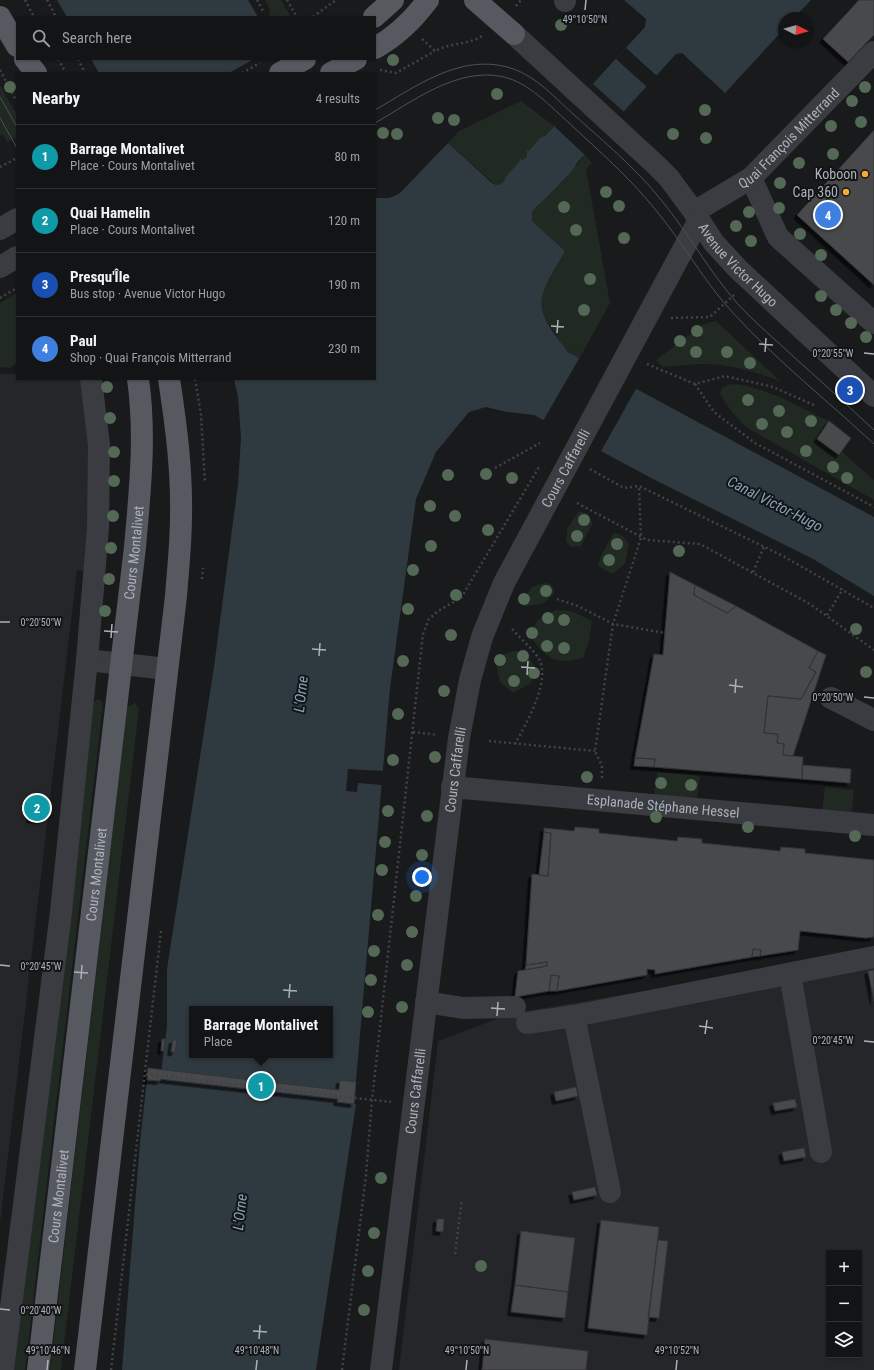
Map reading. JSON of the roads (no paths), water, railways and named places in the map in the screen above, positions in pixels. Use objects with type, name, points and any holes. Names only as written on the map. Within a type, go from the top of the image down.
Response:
[{"type":"main road","points":[[375,16],[393,0]]},
{"type":"main road","points":[[376,47],[388,41],[407,26],[428,0]]},
{"type":"main road","points":[[475,0],[514,34]]},
{"type":"main road","points":[[0,17],[16,44]]},
{"type":"main road","points":[[24,60],[28,72]]},
{"type":"main road","points":[[25,60],[35,72]]},
{"type":"main road","points":[[335,72],[365,65]]},
{"type":"main road","name":"Cours Montalivet","points":[[38,1370],[135,547],[143,451],[142,416],[138,380]]},
{"type":"main road","points":[[85,1370],[176,596],[182,517],[179,445],[169,380]]},
{"type":"street","name":"Avenue Victor Hugo","points":[[514,34],[669,178],[697,216],[714,243],[738,269],[874,396]]},
{"type":"street","name":"Quai François Mitterrand","points":[[697,216],[751,178],[874,52]]},
{"type":"street","points":[[751,178],[778,237],[874,323]]},
{"type":"street","name":"Cours Caffarelli","points":[[381,1370],[452,787],[459,738],[470,680],[482,637],[504,583],[621,364],[697,216]]},
{"type":"street","points":[[0,229],[16,220]]},
{"type":"street","points":[[0,267],[16,258]]},
{"type":"street","points":[[3,1370],[4,1331],[32,1136],[60,912],[87,660],[98,528],[99,445],[91,380]]},
{"type":"street","points":[[87,660],[168,669]]},
{"type":"street","points":[[831,698],[874,720]]},
{"type":"street","name":"Esplanade Stéphane Hessel","points":[[452,787],[874,824]]},
{"type":"street","points":[[426,1002],[521,1015],[574,1016],[874,957]]},
{"type":"street","points":[[790,974],[822,1152]]},
{"type":"street","points":[[574,1016],[610,1192]]},
{"type":"water","points":[[57,0],[248,0],[257,16],[66,16]]},
{"type":"water","points":[[624,0],[811,0],[800,12],[778,12],[778,36],[725,93],[682,53],[676,54],[576,164],[570,173],[532,212],[532,221],[565,251],[547,283],[542,300],[542,308],[546,321],[568,352],[874,517],[874,596],[813,559],[653,479],[534,415],[507,412],[486,407],[469,412],[436,452],[416,499],[390,688],[354,1104],[356,1104],[316,1370],[122,1370],[140,1142],[147,1080],[160,1081],[167,1026],[167,969],[214,667],[238,484],[241,438],[238,397],[234,380],[376,380],[376,198],[389,198],[399,194],[448,143],[492,183],[496,185],[500,184],[505,180],[520,159],[523,160],[527,156],[527,150],[529,151],[541,137],[545,136],[645,27],[646,19]]},
{"type":"water","points":[[92,60],[285,60],[291,72],[98,72]]},
{"type":"tram line","points":[[376,109],[438,75],[472,65],[489,64],[507,67],[517,70],[534,80],[550,92],[619,155],[652,189],[737,303],[874,430]]},
{"type":"tram line","points":[[376,122],[420,96],[453,81],[487,75],[504,77],[522,84],[547,103],[634,185],[675,234],[723,302],[750,331],[874,444]]},
{"type":"tram line","points":[[0,97],[16,125]]},
{"type":"tram line","points":[[0,118],[16,146]]},
{"type":"place","name":"Koboon","points":[[865,174]]},
{"type":"place","name":"Cap 360","points":[[846,192]]},
{"type":"place","name":"Paul","points":[[828,215]]},
{"type":"place","name":"Presqu'Île","points":[[850,390]]},
{"type":"place","name":"Quai Hamelin","points":[[37,808]]},
{"type":"place","name":"Barrage Montalivet","points":[[261,1086]]},
{"type":"water label","name":"Canal Victor-Hugo","points":[[775,504]]},
{"type":"water label","name":"L'Orne","points":[[301,694]]},
{"type":"water label","name":"L'Orne","points":[[240,1212]]}]
